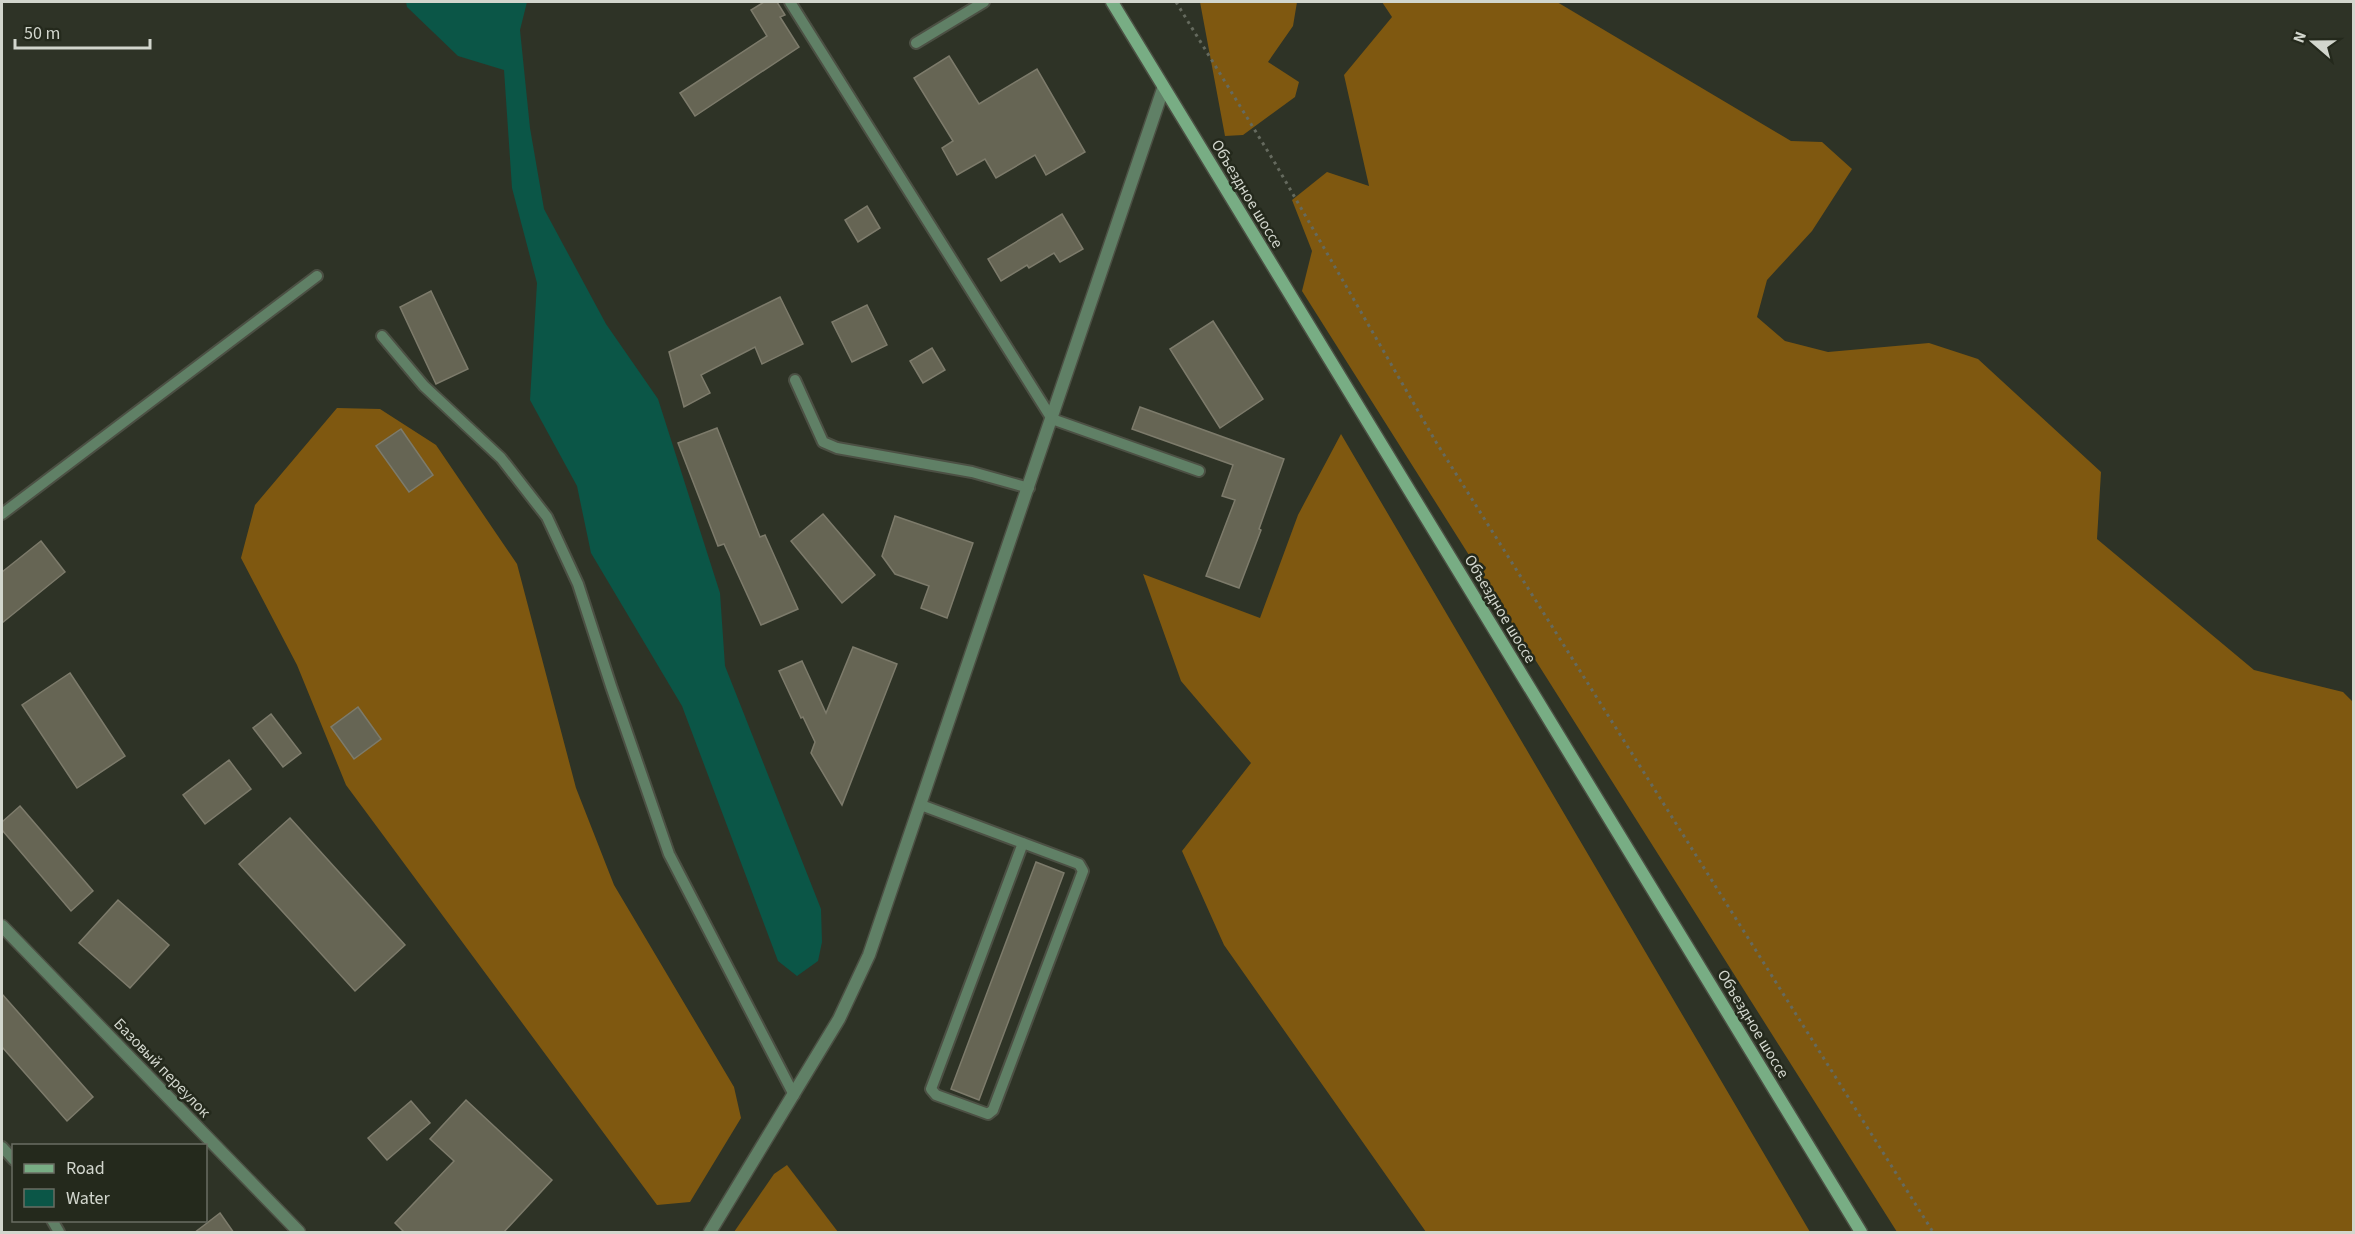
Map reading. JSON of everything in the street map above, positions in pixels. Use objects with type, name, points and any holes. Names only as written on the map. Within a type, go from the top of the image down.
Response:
[{"type":"main road","name":"Объездное шоссе","points":[[1112,2],[1861,1233]]},
{"type":"street","points":[[710,1233],[839,1019],[869,955],[1163,89]]},
{"type":"street","name":"Базовый переулок","points":[[2,926],[299,1233]]},
{"type":"lane","points":[[790,2],[1052,419],[1199,471]]},
{"type":"lane","points":[[916,43],[984,2]]},
{"type":"lane","points":[[2,514],[317,276]]},
{"type":"lane","points":[[382,336],[424,386],[501,458],[547,517],[578,584],[669,854],[794,1095]]},
{"type":"lane","points":[[795,380],[823,442],[837,448],[972,472],[1029,489]]},
{"type":"lane","points":[[921,805],[1023,843],[1079,864],[1083,871],[993,1110],[988,1114],[936,1095],[932,1089],[1023,843]]},
{"type":"path","points":[[1176,2],[1275,163],[1436,442],[1933,1233]]},
{"type":"shaded area","points":[[1200,2],[1297,2],[1293,26],[1268,62],[1299,82],[1295,97],[1243,135],[1225,136]]},
{"type":"shaded area","points":[[1382,2],[1557,2],[1791,141],[1822,142],[1852,169],[1812,231],[1767,280],[1757,317],[1785,341],[1828,352],[1929,343],[1978,359],[2101,472],[2097,539],[2254,670],[2343,692],[2353,702],[2353,1232],[1897,1232],[1302,291],[1312,251],[1292,200],[1327,172],[1369,186],[1344,75],[1392,17]]},
{"type":"shaded area","points":[[337,408],[380,409],[436,445],[517,564],[576,788],[614,885],[734,1087],[741,1118],[690,1202],[657,1205],[346,785],[297,665],[241,558],[255,505]]},
{"type":"shaded area","points":[[1341,434],[1810,1232],[1426,1232],[1224,945],[1182,851],[1251,763],[1181,681],[1143,574],[1260,618],[1298,515]]},
{"type":"shaded area","points":[[787,1165],[838,1232],[734,1232],[774,1174]]},
{"type":"water","points":[[406,2],[527,2],[520,30],[530,128],[544,209],[606,324],[658,399],[720,593],[725,666],[821,909],[822,942],[818,961],[797,976],[778,961],[682,706],[591,553],[577,486],[530,400],[537,283],[512,188],[504,70],[458,56],[407,7]]},
{"type":"building","points":[[764,2],[777,2],[785,15],[780,17],[799,47],[695,116],[680,93],[767,36],[751,10]]},
{"type":"building","points":[[949,56],[979,104],[1037,69],[1085,152],[1046,175],[1035,155],[996,178],[985,159],[957,175],[942,148],[953,141],[914,78]]},
{"type":"building","points":[[867,206],[880,228],[858,242],[845,220]]},
{"type":"building","points":[[1062,214],[1083,249],[1060,262],[1054,253],[1029,268],[1027,265],[1001,281],[988,259]]},
{"type":"building","points":[[431,291],[468,369],[436,384],[400,307]]},
{"type":"building","points":[[780,297],[803,344],[762,364],[755,347],[701,375],[710,393],[684,407],[669,352]]},
{"type":"building","points":[[867,305],[887,345],[852,362],[832,322]]},
{"type":"building","points":[[1213,321],[1263,399],[1220,428],[1170,349]]},
{"type":"building","points":[[932,348],[945,370],[923,383],[910,361]]},
{"type":"building","points":[[1140,407],[1284,459],[1239,588],[1206,576],[1235,500],[1222,496],[1233,465],[1132,429]]},
{"type":"building","points":[[717,428],[760,537],[765,535],[798,609],[761,625],[724,544],[718,546],[678,443]]},
{"type":"building","points":[[401,429],[433,475],[409,492],[376,446]]},
{"type":"building","points":[[823,514],[875,575],[842,603],[791,541]]},
{"type":"building","points":[[895,516],[973,543],[947,618],[921,608],[929,586],[895,574],[882,556]]},
{"type":"building","points":[[41,541],[65,572],[2,623],[2,572]]},
{"type":"building","points":[[853,647],[897,664],[842,805],[811,753],[815,742],[779,671],[802,661],[826,713]]},
{"type":"building","points":[[70,673],[125,756],[77,788],[22,705]]},
{"type":"building","points":[[358,707],[381,739],[354,759],[331,727]]},
{"type":"building","points":[[271,714],[301,753],[283,767],[253,728]]},
{"type":"building","points":[[229,760],[251,789],[205,824],[183,795]]},
{"type":"building","points":[[20,806],[93,891],[71,911],[2,830],[2,822]]},
{"type":"building","points":[[290,818],[405,945],[355,991],[239,864]]},
{"type":"building","points":[[1036,862],[1064,873],[979,1100],[951,1089]]},
{"type":"building","points":[[118,900],[169,945],[130,988],[79,943]]},
{"type":"building","points":[[2,994],[93,1097],[67,1121],[2,1047]]},
{"type":"building","points":[[466,1100],[552,1180],[503,1233],[405,1233],[395,1223],[454,1161],[430,1139]]},
{"type":"building","points":[[411,1101],[430,1123],[387,1160],[368,1138]]},
{"type":"building","points":[[220,1213],[234,1233],[194,1233]]}]
